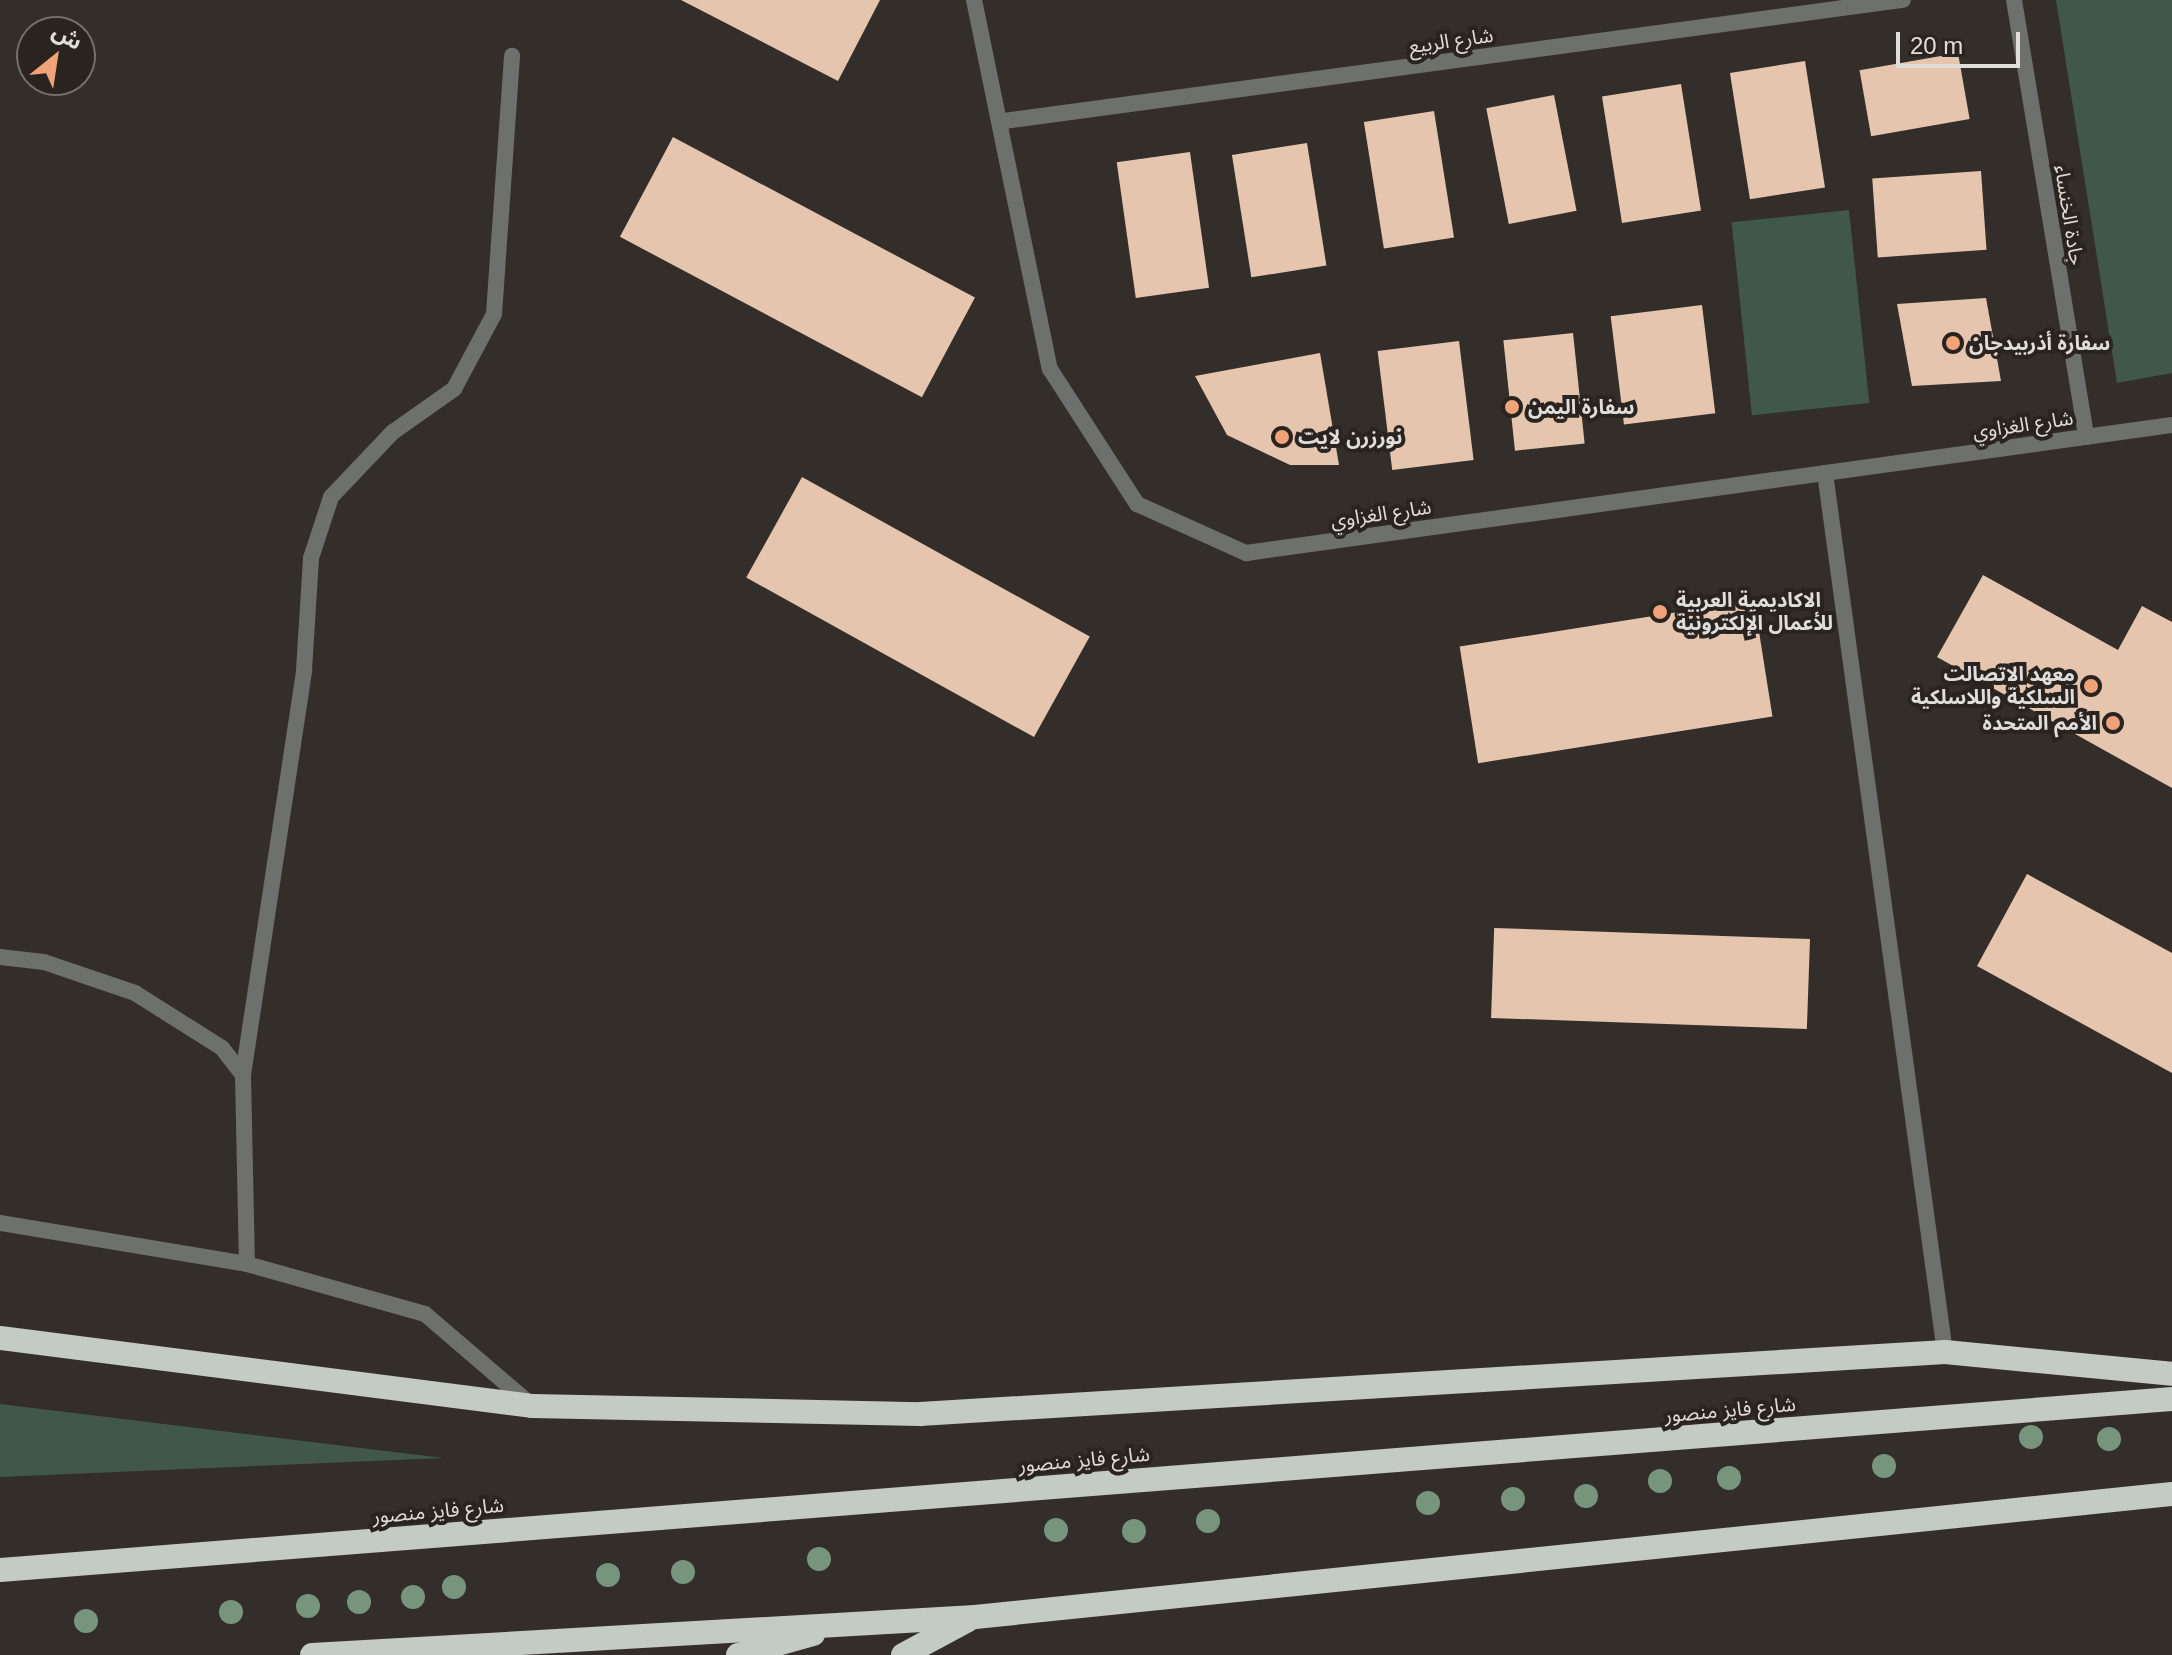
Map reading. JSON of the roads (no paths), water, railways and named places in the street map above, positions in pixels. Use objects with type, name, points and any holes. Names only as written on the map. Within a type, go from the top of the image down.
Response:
[{"type":"highway","points":[[0,1338],[532,1406],[920,1414],[1945,1352],[2172,1374]]},
{"type":"highway","name":"شارع فايز منصور","points":[[0,1570],[2172,1399]]},
{"type":"highway","points":[[312,1655],[859,1621],[975,1617],[2172,1494]]},
{"type":"highway","points":[[903,1655],[975,1617]]},
{"type":"highway","points":[[738,1655],[859,1621]]},
{"type":"street","name":"شارع الغزاوي","points":[[974,0],[1004,121],[1050,369],[1137,504],[1246,553],[2172,425]]},
{"type":"street","name":"شارع الربيع","points":[[1004,121],[1903,0]]},
{"type":"street","name":"جادة الخنساء","points":[[2014,0],[2086,437]]},
{"type":"street","points":[[247,1264],[243,1075],[302,686],[311,558],[331,497],[393,432],[454,389],[494,314],[512,56]]},
{"type":"street","points":[[1825,473],[1945,1352]]},
{"type":"street","points":[[0,957],[44,962],[135,993],[222,1048],[243,1075]]},
{"type":"street","points":[[0,1223],[247,1264],[425,1314],[532,1406]]},
{"type":"place","name":"سفارة أذربيدجان","points":[[1953,343]]},
{"type":"place","name":"سفارة اليمن","points":[[1512,407]]},
{"type":"place","name":"نورزرن لايت","points":[[1282,437]]},
{"type":"place","name":"الاكاديمية العربية للأعمال الإلكترونية","points":[[1660,612]]},
{"type":"place","name":"معهد الاتصالت السلكية واللاسلكية","points":[[2091,686]]},
{"type":"place","name":"الأمم المتحدة","points":[[2113,723]]}]
